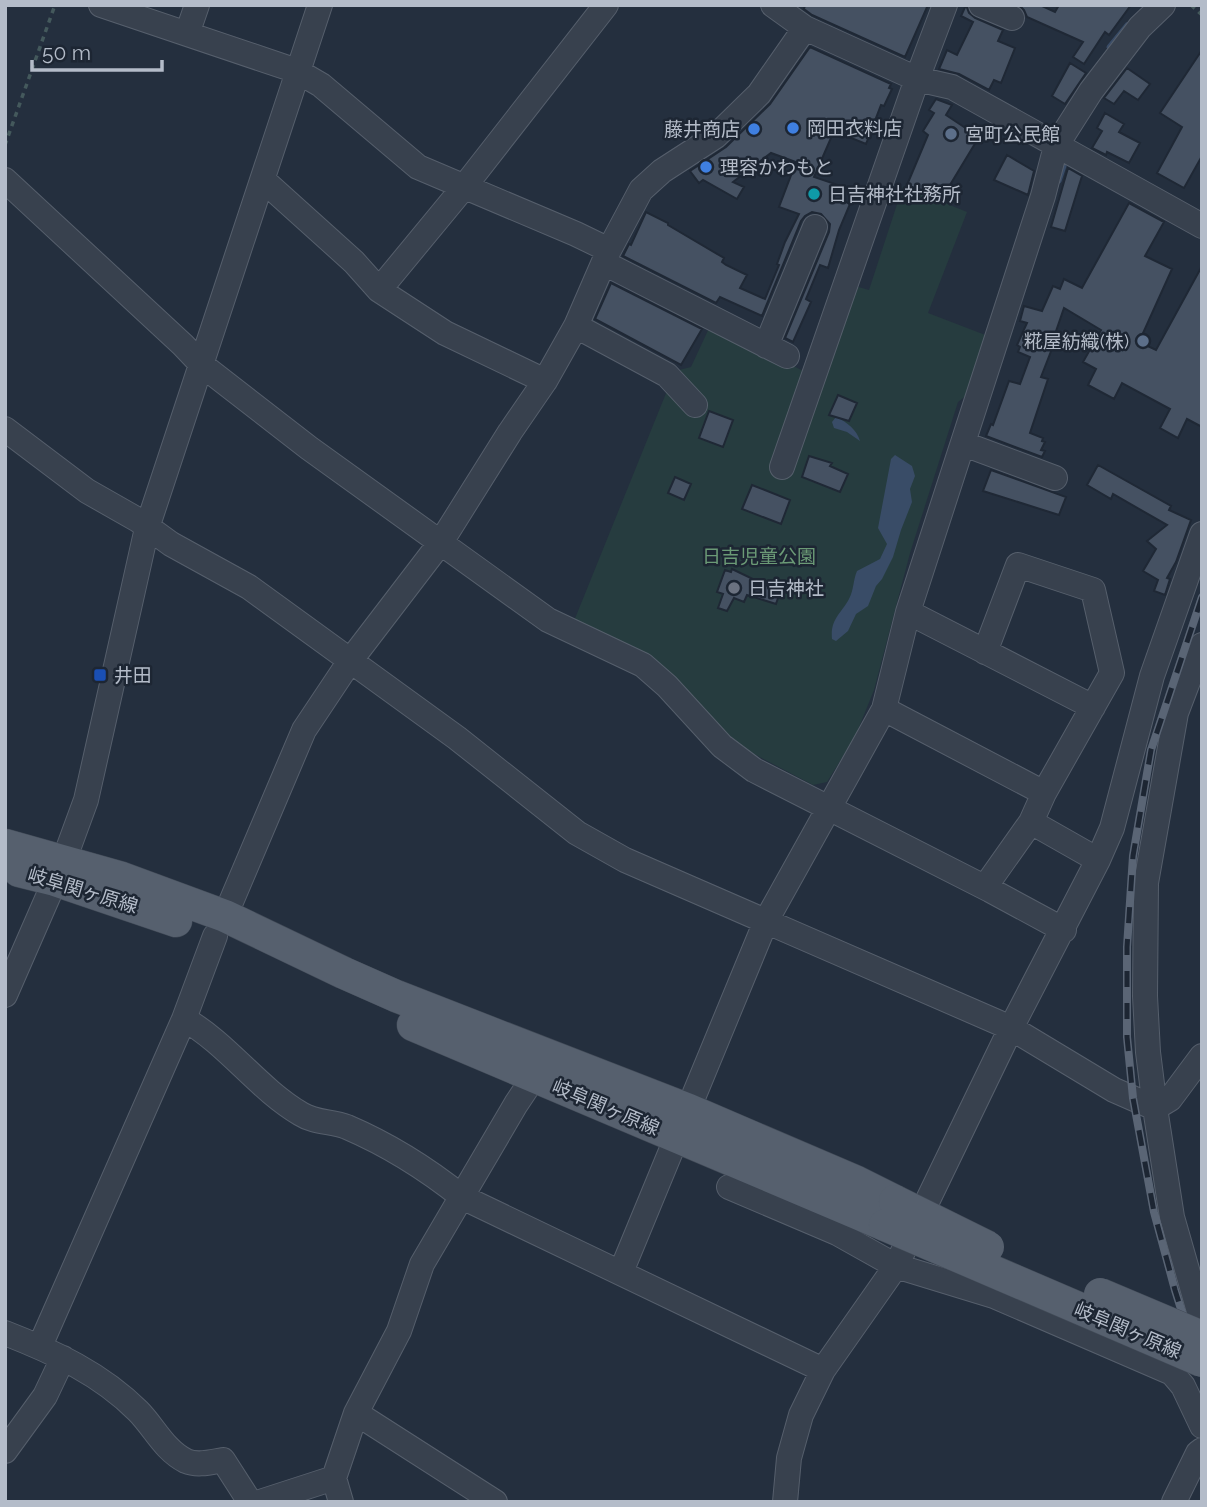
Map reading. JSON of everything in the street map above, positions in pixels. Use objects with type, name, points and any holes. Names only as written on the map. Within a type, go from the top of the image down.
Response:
[{"type":"main road","name":"岐阜関ヶ原線","points":[[5,845],[59,870]]},
{"type":"main road","name":"岐阜関ヶ原線","points":[[5,867],[122,877],[220,926],[335,992],[534,1077],[856,1182],[890,1213],[1202,1362]]},
{"type":"main road","name":"岐阜関ヶ原線","points":[[220,926],[396,996],[683,1124]]},
{"type":"main road","name":"岐阜関ヶ原線","points":[[890,1213],[972,1240],[1202,1337]]},
{"type":"street","points":[[101,5],[297,71],[321,85],[418,167],[576,234],[606,256],[777,351],[815,227]]},
{"type":"street","points":[[187,34],[197,5]]},
{"type":"street","points":[[5,995],[86,800],[147,528],[320,5]]},
{"type":"street","points":[[379,290],[464,187],[606,5]]},
{"type":"street","points":[[773,5],[804,28],[917,79],[952,87],[1202,226]]},
{"type":"street","points":[[782,467],[945,5]]},
{"type":"street","points":[[981,5],[1012,18]]},
{"type":"street","points":[[621,1272],[766,922],[884,709],[908,612],[1043,196],[1056,146],[1091,92],[1140,27],[1163,5]]},
{"type":"street","points":[[40,1346],[184,1019],[220,926],[304,730],[350,661],[441,542],[545,381],[576,326],[606,256],[641,191],[662,171],[716,136],[760,94],[804,28]]},
{"type":"street","points":[[5,180],[202,365],[309,448],[548,620],[643,665],[667,686],[722,746],[754,770],[1064,930]]},
{"type":"street","points":[[263,180],[354,262],[379,290],[445,333],[545,381]]},
{"type":"street","points":[[576,326],[667,374],[695,405]]},
{"type":"street","points":[[5,429],[87,491],[138,520],[171,544],[249,587],[457,738],[577,833],[625,860],[1011,1028],[1114,1090],[1155,1108]]},
{"type":"street","points":[[964,444],[1055,478]]},
{"type":"street","points":[[785,1502],[789,1458],[801,1415],[823,1370],[896,1266],[1011,1028],[1064,930],[1112,828],[1152,676],[1202,534]]},
{"type":"street","points":[[985,652],[1018,565],[1093,590],[1112,673],[1044,793],[1031,822],[985,887]]},
{"type":"street","points":[[908,612],[1093,707]]},
{"type":"street","points":[[1202,645],[1176,713],[1146,883],[1145,996],[1148,1052],[1172,1217],[1198,1308],[1202,1309]]},
{"type":"street","points":[[884,709],[1044,793]]},
{"type":"street","points":[[1031,822],[1098,860]]},
{"type":"street","points":[[184,1019],[203,1030],[283,1102],[303,1116],[320,1122],[343,1125],[361,1133],[428,1170],[462,1197],[823,1370]]},
{"type":"street","points":[[1155,1108],[1171,1099],[1202,1056]]},
{"type":"street","points":[[260,1502],[337,1490],[356,1413],[398,1331],[422,1265],[534,1077]]},
{"type":"street","points":[[729,1187],[837,1233],[896,1266],[994,1296],[1172,1373],[1183,1386],[1202,1426]]},
{"type":"street","points":[[5,1333],[83,1367],[138,1411],[166,1446],[187,1461],[201,1464],[223,1460],[250,1502]]},
{"type":"street","points":[[5,1451],[45,1396],[63,1358]]},
{"type":"street","points":[[356,1413],[495,1502]]},
{"type":"street","points":[[1174,1502],[1202,1450]]},
{"type":"path","points":[[5,145],[55,5]]},
{"type":"path","points":[[1191,5],[1202,15]]},
{"type":"green space","name":"日吉児童公園","points":[[903,186],[967,212],[928,313],[988,336],[973,390],[958,402],[910,553],[874,690],[855,737],[827,782],[813,785],[737,745],[669,673],[637,648],[574,621],[675,371],[691,367],[711,324],[821,380],[855,286],[869,290]]},
{"type":"water","points":[[836,417],[857,433],[860,441],[847,432],[834,428],[832,422]]},
{"type":"water","points":[[895,455],[912,466],[915,476],[910,489],[912,502],[893,557],[868,606],[856,614],[848,631],[836,641],[832,639],[833,626],[851,596],[857,571],[880,559],[887,544],[878,528],[891,459]]},
{"type":"building","points":[[805,5],[928,5],[905,57],[812,15],[804,9]]},
{"type":"building","points":[[966,5],[975,18],[1003,30],[998,41],[1015,48],[1001,83],[994,80],[989,90],[959,74],[939,69],[947,50],[957,55],[973,22],[961,16]]},
{"type":"building","points":[[1019,5],[1040,5],[1055,12],[1059,5],[1131,5],[1109,35],[1105,32],[1084,64],[1073,57],[1083,42],[1027,17]]},
{"type":"building","points":[[810,47],[891,84],[889,88],[892,89],[884,106],[881,105],[866,144],[834,131],[814,177],[847,188],[842,200],[850,204],[828,268],[820,265],[806,299],[811,302],[793,342],[785,338],[829,232],[830,224],[821,214],[812,212],[801,221],[762,316],[720,297],[716,303],[623,256],[646,212],[724,258],[722,262],[726,265],[747,275],[740,288],[765,299],[785,242],[799,214],[779,207],[796,162],[771,153],[733,182],[744,187],[737,199],[703,180],[699,183],[690,171],[726,147],[770,104]]},
{"type":"building","points":[[1202,50],[1202,156],[1184,188],[1157,173],[1182,127],[1160,113]]},
{"type":"building","points":[[1070,63],[1086,73],[1065,104],[1052,96]]},
{"type":"building","points":[[1127,68],[1150,84],[1138,100],[1124,91],[1114,104],[1104,98]]},
{"type":"building","points":[[936,99],[952,105],[946,115],[979,137],[950,185],[953,186],[947,201],[907,185],[928,135],[923,131],[934,113],[929,110]]},
{"type":"building","points":[[1105,113],[1124,124],[1119,132],[1140,143],[1129,163],[1092,148],[1102,131],[1097,128]]},
{"type":"building","points":[[1007,155],[1034,171],[1028,195],[994,180]]},
{"type":"building","points":[[1068,168],[1082,176],[1065,231],[1051,227]]},
{"type":"building","points":[[1129,203],[1164,222],[1145,256],[1172,269],[1139,342],[1156,350],[1202,266],[1202,427],[1187,419],[1178,438],[1160,428],[1170,409],[1122,383],[1114,399],[1088,385],[1096,369],[1083,362],[1101,330],[1064,308],[1041,377],[1048,379],[1030,433],[1043,438],[1042,441],[1045,442],[1041,450],[1045,451],[1042,457],[986,436],[991,424],[993,425],[1009,381],[1020,384],[1030,357],[1018,352],[1020,347],[1017,345],[1027,323],[1020,321],[1024,306],[1042,311],[1053,286],[1060,289],[1064,279],[1082,288]]},
{"type":"building","points":[[611,283],[702,329],[681,365],[595,319]]},
{"type":"building","points":[[838,395],[857,403],[849,421],[829,415]]},
{"type":"building","points":[[709,411],[733,420],[723,447],[699,438]]},
{"type":"building","points":[[809,456],[832,463],[830,466],[848,474],[840,492],[802,477]]},
{"type":"building","points":[[1098,465],[1171,506],[1169,510],[1191,520],[1176,562],[1167,578],[1170,579],[1165,595],[1154,591],[1158,580],[1143,571],[1156,549],[1147,541],[1167,525],[1113,494],[1111,499],[1087,485]]},
{"type":"building","points":[[991,470],[1066,497],[1059,515],[983,491]]},
{"type":"building","points":[[675,477],[691,484],[684,500],[668,493]]},
{"type":"building","points":[[752,485],[790,500],[781,524],[742,509]]},
{"type":"building","points":[[732,569],[780,592],[776,604],[747,595],[744,602],[734,598],[727,611],[718,608],[723,594],[717,592],[725,570],[731,572]]},
{"type":"waterway","points":[[1109,47],[1127,25]]},
{"type":"waterway","points":[[1059,181],[1064,166]]},
{"type":"railway","points":[[1202,597],[1151,750],[1133,856],[1127,947],[1127,1037],[1133,1098],[1154,1212],[1175,1290],[1202,1366]]},
{"type":"place","name":"岡田衣料店","points":[[793,128]]},
{"type":"place","name":"藤井商店","points":[[754,129]]},
{"type":"place","name":"宮町公民館","points":[[951,134]]},
{"type":"place","name":"理容かわもと","points":[[706,167]]},
{"type":"place","name":"日吉神社社務所","points":[[814,194]]},
{"type":"place","name":"糀屋紡織(株)","points":[[1143,341]]},
{"type":"place","name":"日吉神社","points":[[734,588]]},
{"type":"place","name":"井田","points":[[100,675]]}]
